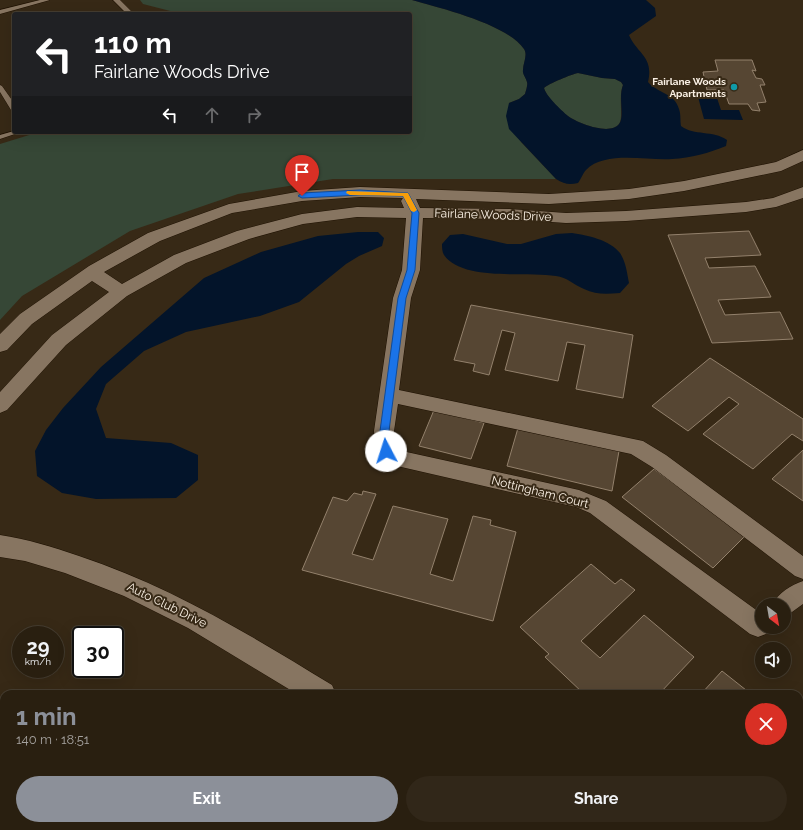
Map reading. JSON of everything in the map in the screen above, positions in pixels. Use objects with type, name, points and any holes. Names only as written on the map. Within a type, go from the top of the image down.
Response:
[{"type":"street","name":"Fairlane Woods Drive","points":[[0,345],[26,318],[92,272],[154,237],[229,209],[302,196],[360,192],[549,199],[629,194],[684,186],[782,166],[803,155]]},
{"type":"street","name":"Fairlane Woods Drive","points":[[0,405],[59,340],[121,292],[180,259],[243,234],[302,219],[357,212],[509,214],[566,218],[626,216],[746,207],[776,202],[803,192]]},
{"type":"street","name":"Nottingham Court","points":[[406,194],[415,213],[411,270],[402,298],[384,431],[386,451],[397,458],[579,499],[598,507],[755,624]]},
{"type":"street","points":[[92,272],[121,292]]},
{"type":"street","points":[[390,395],[636,447],[659,461],[803,569]]},
{"type":"street","name":"Auto Club Drive","points":[[0,546],[18,548],[84,568],[140,590],[213,628],[315,690]]},
{"type":"street","points":[[791,600],[803,591]]},
{"type":"lane","points":[[0,12],[47,0]]},
{"type":"lane","points":[[116,0],[129,12]]},
{"type":"lane","points":[[0,87],[12,105]]},
{"type":"lane","points":[[0,137],[12,133]]},
{"type":"green space","points":[[140,0],[412,0],[472,18],[503,32],[515,40],[524,49],[525,57],[523,73],[527,82],[525,94],[519,99],[509,103],[521,142],[556,179],[333,179],[238,194],[130,231],[22,296],[0,320],[0,144],[32,134],[412,134],[412,12],[174,12],[143,4]]},
{"type":"green space","points":[[578,73],[615,79],[621,82],[623,85],[621,95],[621,117],[619,124],[615,127],[601,129],[578,122],[565,113],[547,95],[544,88],[546,86],[560,79]]},
{"type":"water","points":[[412,0],[646,0],[655,8],[656,16],[629,35],[647,61],[649,66],[648,82],[656,89],[670,96],[677,104],[680,113],[681,126],[692,131],[722,137],[727,140],[726,146],[686,158],[615,158],[604,160],[594,164],[586,170],[578,183],[567,184],[562,182],[556,179],[509,129],[506,116],[509,103],[519,99],[525,94],[527,86],[523,72],[525,56],[524,49],[515,40],[503,32],[472,18]],"holes":[[[578,73],[615,79],[623,85],[621,95],[621,121],[615,127],[608,129],[601,129],[586,125],[572,119],[554,103],[544,88],[560,79]]]},
{"type":"water","points":[[698,97],[717,98],[721,110],[739,110],[743,120],[704,119]]},
{"type":"water","points":[[358,232],[378,232],[384,238],[382,246],[359,256],[346,264],[299,302],[260,316],[186,332],[144,351],[106,384],[96,409],[106,438],[171,443],[198,455],[198,480],[176,498],[96,499],[62,493],[37,476],[35,451],[46,430],[63,408],[101,367],[204,278],[261,252],[318,236]]},
{"type":"water","points":[[572,233],[604,241],[616,248],[620,253],[625,264],[629,283],[620,293],[606,294],[588,291],[564,278],[556,276],[496,274],[465,269],[453,263],[444,255],[442,250],[442,244],[450,235],[463,234],[507,244],[521,244],[556,234]]},
{"type":"building","name":"Fairlane Woods Apartments","points":[[715,60],[752,60],[756,71],[752,70],[756,78],[762,79],[765,85],[760,85],[766,102],[757,103],[760,111],[752,110],[748,104],[729,104],[724,90],[707,90],[703,72],[718,71]]},
{"type":"building","points":[[749,231],[761,255],[705,258],[709,268],[755,266],[771,297],[718,300],[725,315],[780,312],[793,339],[712,343],[668,235]]},
{"type":"building","points":[[471,305],[633,335],[623,398],[576,389],[585,345],[567,342],[558,381],[505,370],[515,333],[502,330],[489,375],[473,371],[475,364],[454,360]]},
{"type":"building","points":[[710,358],[803,419],[803,441],[792,434],[753,469],[703,434],[739,404],[729,397],[688,431],[652,406]]},
{"type":"building","points":[[434,410],[484,423],[471,459],[419,446]]},
{"type":"building","points":[[518,428],[619,451],[612,491],[507,466]]},
{"type":"building","points":[[803,450],[803,501],[772,479]]},
{"type":"building","points":[[654,469],[745,536],[713,568],[622,497]]},
{"type":"building","points":[[363,491],[376,494],[352,554],[373,560],[393,506],[448,519],[430,574],[453,581],[473,516],[491,520],[490,525],[516,532],[493,621],[302,570],[333,497],[347,501],[354,493],[362,495]]},
{"type":"building","points":[[591,564],[615,584],[621,579],[635,590],[581,641],[600,658],[644,615],[694,657],[663,690],[580,690],[545,657],[549,654],[520,627]]},
{"type":"building","points":[[722,671],[746,690],[705,690]]},
{"type":"slow traffic","points":[[350,193],[406,194],[414,210]]},
{"type":"place","name":"Fairlane Woods Apartments","points":[[734,87]]},
{"type":"route","points":[[302,196],[360,192],[406,194],[415,213],[411,270],[402,298],[384,431],[386,451]]}]
